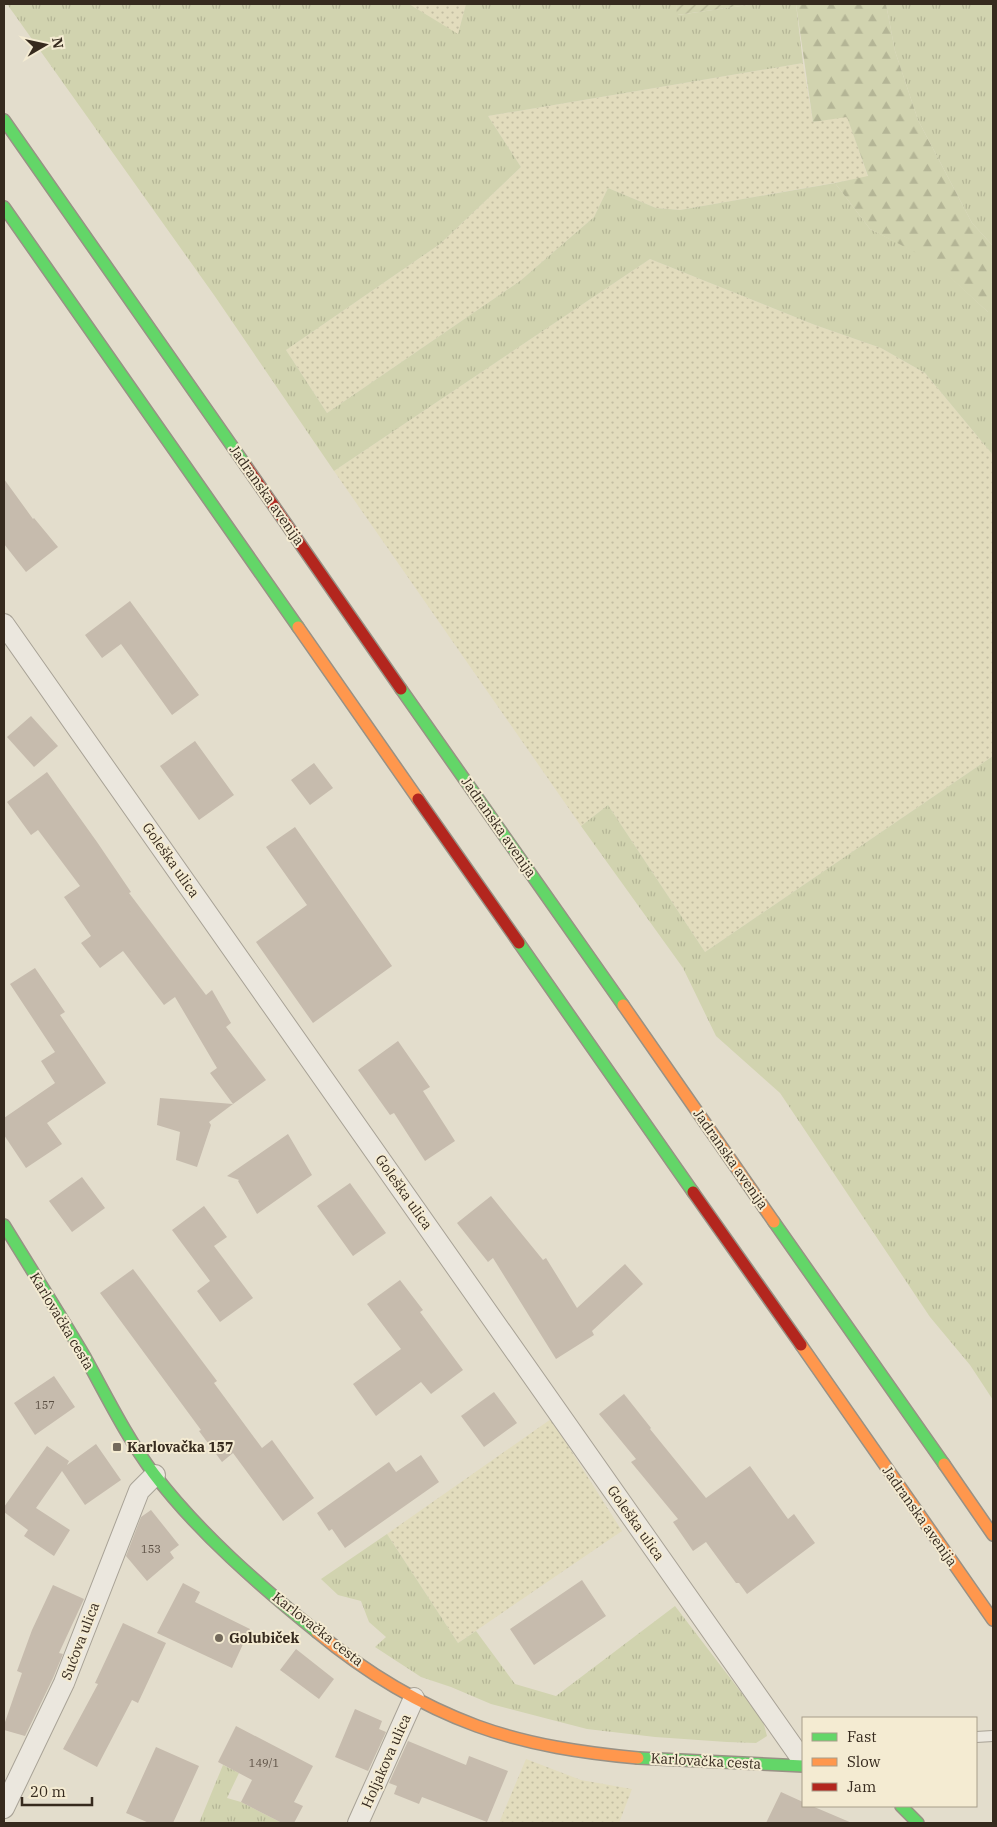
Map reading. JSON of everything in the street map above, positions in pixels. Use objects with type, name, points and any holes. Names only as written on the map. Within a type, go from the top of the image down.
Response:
[{"type":"main road","name":"Jadranska avenija","points":[[4,120],[993,1534]]},
{"type":"main road","name":"Jadranska avenija","points":[[4,207],[993,1620]]},
{"type":"main road","name":"Karlovačka cesta","points":[[4,1225],[59,1313],[134,1443],[155,1475],[199,1525],[283,1605],[344,1652],[414,1698],[462,1720],[518,1739],[578,1750],[635,1757],[802,1766]]},
{"type":"main road","points":[[902,1807],[918,1823]]},
{"type":"street","name":"Goleška ulica","points":[[4,624],[802,1759]]},
{"type":"street","name":"Sućova ulica","points":[[4,1808],[64,1683],[139,1491],[155,1475]]},
{"type":"street","name":"Holjakova ulica","points":[[358,1823],[414,1698]]},
{"type":"lane","points":[[977,1737],[993,1736]]},
{"type":"shaded area","points":[[409,4],[466,4],[458,35]]},
{"type":"shaded area","points":[[803,63],[813,122],[847,116],[868,177],[680,210],[656,208],[608,188],[594,217],[520,281],[327,413],[286,350],[440,244],[521,167],[488,116]]},
{"type":"shaded area","points":[[650,259],[815,325],[881,348],[925,373],[993,455],[993,756],[705,952],[608,805],[581,826],[334,471]]},
{"type":"shaded area","points":[[551,1419],[622,1531],[458,1643],[387,1534]]},
{"type":"shaded area","points":[[526,1759],[581,1780],[632,1789],[619,1823],[499,1823]]},
{"type":"green space","points":[[7,4],[409,4],[458,34],[466,4],[676,4],[678,15],[755,4],[796,4],[803,63],[488,116],[521,167],[440,244],[286,350],[327,413],[520,281],[594,217],[608,188],[656,208],[680,210],[835,183],[870,229],[932,260],[988,312],[993,312],[993,455],[925,373],[881,348],[815,325],[650,259],[334,471],[214,295]]},
{"type":"green space","points":[[676,4],[755,4],[677,15]]},
{"type":"green space","points":[[796,4],[886,4],[895,51],[918,120],[972,223],[993,246],[993,312],[988,312],[932,261],[870,229],[835,183],[868,176],[847,117],[813,122]]},
{"type":"green space","points":[[886,4],[993,4],[993,246],[972,223],[918,120],[895,51]]},
{"type":"green space","points":[[993,756],[993,1400],[970,1365],[930,1317],[780,1093],[716,1036],[683,968],[581,826],[608,805],[705,952]]},
{"type":"green space","points":[[387,1534],[458,1643],[476,1631],[515,1684],[556,1696],[675,1606],[763,1721],[767,1736],[756,1743],[727,1742],[655,1737],[587,1729],[491,1704],[421,1677],[375,1647],[386,1637],[369,1622],[361,1601],[338,1595],[321,1579]]},
{"type":"green space","points":[[223,1765],[239,1773],[227,1798],[241,1802],[282,1823],[199,1823]]},
{"type":"building","points":[[4,479],[33,519],[58,547],[26,572],[4,544]]},
{"type":"building","points":[[130,601],[199,695],[172,715],[121,644],[102,658],[85,635]]},
{"type":"building","points":[[31,716],[58,746],[34,767],[7,737]]},
{"type":"building","points":[[195,741],[234,795],[199,820],[160,766]]},
{"type":"building","points":[[314,763],[333,788],[310,805],[291,780]]},
{"type":"building","points":[[47,772],[131,892],[129,893],[206,995],[212,990],[231,1023],[226,1027],[266,1080],[233,1104],[210,1073],[217,1068],[175,997],[164,1005],[123,951],[100,968],[81,943],[91,936],[64,897],[80,886],[38,830],[31,835],[7,802]]},
{"type":"building","points":[[295,827],[392,966],[313,1023],[256,942],[307,905],[266,847]]},
{"type":"building","points":[[35,968],[65,1012],[60,1015],[106,1083],[47,1123],[62,1144],[26,1168],[4,1135],[4,1118],[55,1083],[41,1061],[55,1052],[10,984]]},
{"type":"building","points":[[398,1041],[430,1087],[423,1091],[455,1141],[425,1161],[394,1113],[390,1115],[358,1070]]},
{"type":"building","points":[[160,1098],[233,1104],[209,1122],[211,1125],[197,1167],[176,1160],[180,1132],[157,1125]]},
{"type":"building","points":[[288,1134],[312,1175],[257,1214],[239,1180],[227,1176]]},
{"type":"building","points":[[82,1177],[105,1208],[72,1232],[49,1201]]},
{"type":"building","points":[[350,1183],[386,1233],[353,1256],[317,1206]]},
{"type":"building","points":[[491,1196],[543,1260],[546,1258],[577,1308],[625,1264],[643,1284],[592,1331],[594,1335],[556,1359],[493,1258],[488,1262],[457,1223]]},
{"type":"building","points":[[204,1206],[227,1237],[214,1246],[253,1298],[220,1322],[197,1291],[210,1281],[172,1230]]},
{"type":"building","points":[[133,1269],[217,1381],[214,1383],[262,1448],[272,1440],[314,1498],[283,1521],[233,1453],[222,1462],[199,1431],[201,1430],[100,1293]]},
{"type":"building","points":[[400,1280],[423,1310],[420,1312],[463,1370],[431,1394],[421,1382],[376,1416],[353,1384],[401,1349],[367,1304]]},
{"type":"building","points":[[54,1376],[75,1407],[35,1435],[14,1403]]},
{"type":"building","points":[[494,1392],[517,1423],[484,1447],[461,1416]]},
{"type":"building","points":[[624,1394],[706,1498],[750,1466],[788,1519],[794,1514],[815,1543],[747,1594],[739,1583],[736,1583],[706,1542],[693,1551],[673,1522],[678,1519],[631,1462],[636,1459],[599,1414]]},
{"type":"building","points":[[96,1444],[121,1480],[85,1505],[62,1471],[36,1508],[70,1530],[54,1556],[24,1536],[28,1530],[4,1512],[4,1507],[47,1446],[69,1461],[67,1465]]},
{"type":"building","points":[[421,1455],[439,1482],[345,1548],[332,1529],[329,1531],[317,1513],[389,1462],[396,1472]]},
{"type":"building","points":[[151,1510],[179,1545],[170,1552],[174,1558],[147,1581],[126,1556],[141,1517]]},
{"type":"building","points":[[582,1580],[606,1616],[534,1665],[510,1629]]},
{"type":"building","points":[[183,1583],[200,1592],[195,1602],[250,1629],[232,1668],[157,1633]]},
{"type":"building","points":[[53,1585],[84,1599],[59,1653],[63,1654],[53,1678],[25,1736],[4,1730],[4,1725],[22,1673],[17,1671],[32,1630]]},
{"type":"building","points":[[123,1623],[166,1643],[138,1703],[132,1700],[97,1767],[63,1749],[98,1684],[95,1683]]},
{"type":"building","points":[[296,1649],[334,1679],[319,1699],[280,1670]]},
{"type":"building","points":[[355,1709],[382,1721],[379,1729],[386,1732],[368,1771],[335,1757]]},
{"type":"building","points":[[236,1726],[313,1766],[294,1802],[303,1806],[294,1823],[282,1823],[241,1802],[252,1780],[218,1762]]},
{"type":"building","points":[[408,1741],[466,1765],[469,1756],[508,1771],[487,1822],[422,1797],[419,1804],[394,1794],[397,1786],[389,1783]]},
{"type":"building","points":[[156,1747],[199,1766],[173,1823],[149,1823],[126,1813]]},
{"type":"building","points":[[781,1792],[802,1802],[802,1807],[814,1807],[852,1823],[766,1823]]},
{"type":"traffic: fast","points":[[4,120],[246,466]]},
{"type":"traffic: fast","points":[[4,207],[298,627]]},
{"type":"traffic: fast","points":[[401,689],[623,1005]]},
{"type":"traffic: fast","points":[[519,943],[693,1192]]},
{"type":"traffic: fast","points":[[774,1222],[944,1464]]},
{"type":"traffic: fast","points":[[4,1225],[85,1357],[126,1432],[154,1474],[190,1517],[231,1558],[317,1632]]},
{"type":"traffic: fast","points":[[638,1758],[802,1766]]},
{"type":"traffic: fast","points":[[902,1807],[918,1823]]},
{"type":"traffic: slow","points":[[298,627],[418,799]]},
{"type":"traffic: slow","points":[[623,1005],[774,1222]]},
{"type":"traffic: slow","points":[[801,1345],[993,1620]]},
{"type":"traffic: slow","points":[[944,1464],[993,1535]]},
{"type":"traffic: slow","points":[[317,1632],[393,1686],[456,1718],[497,1733],[537,1743],[597,1754],[638,1758]]},
{"type":"traffic: jam","points":[[246,466],[401,689]]},
{"type":"traffic: jam","points":[[418,799],[519,943]]},
{"type":"traffic: jam","points":[[693,1192],[801,1345]]},
{"type":"place","name":"Karlovačka 157","points":[[117,1447]]},
{"type":"place","name":"Golubiček","points":[[219,1638]]}]
